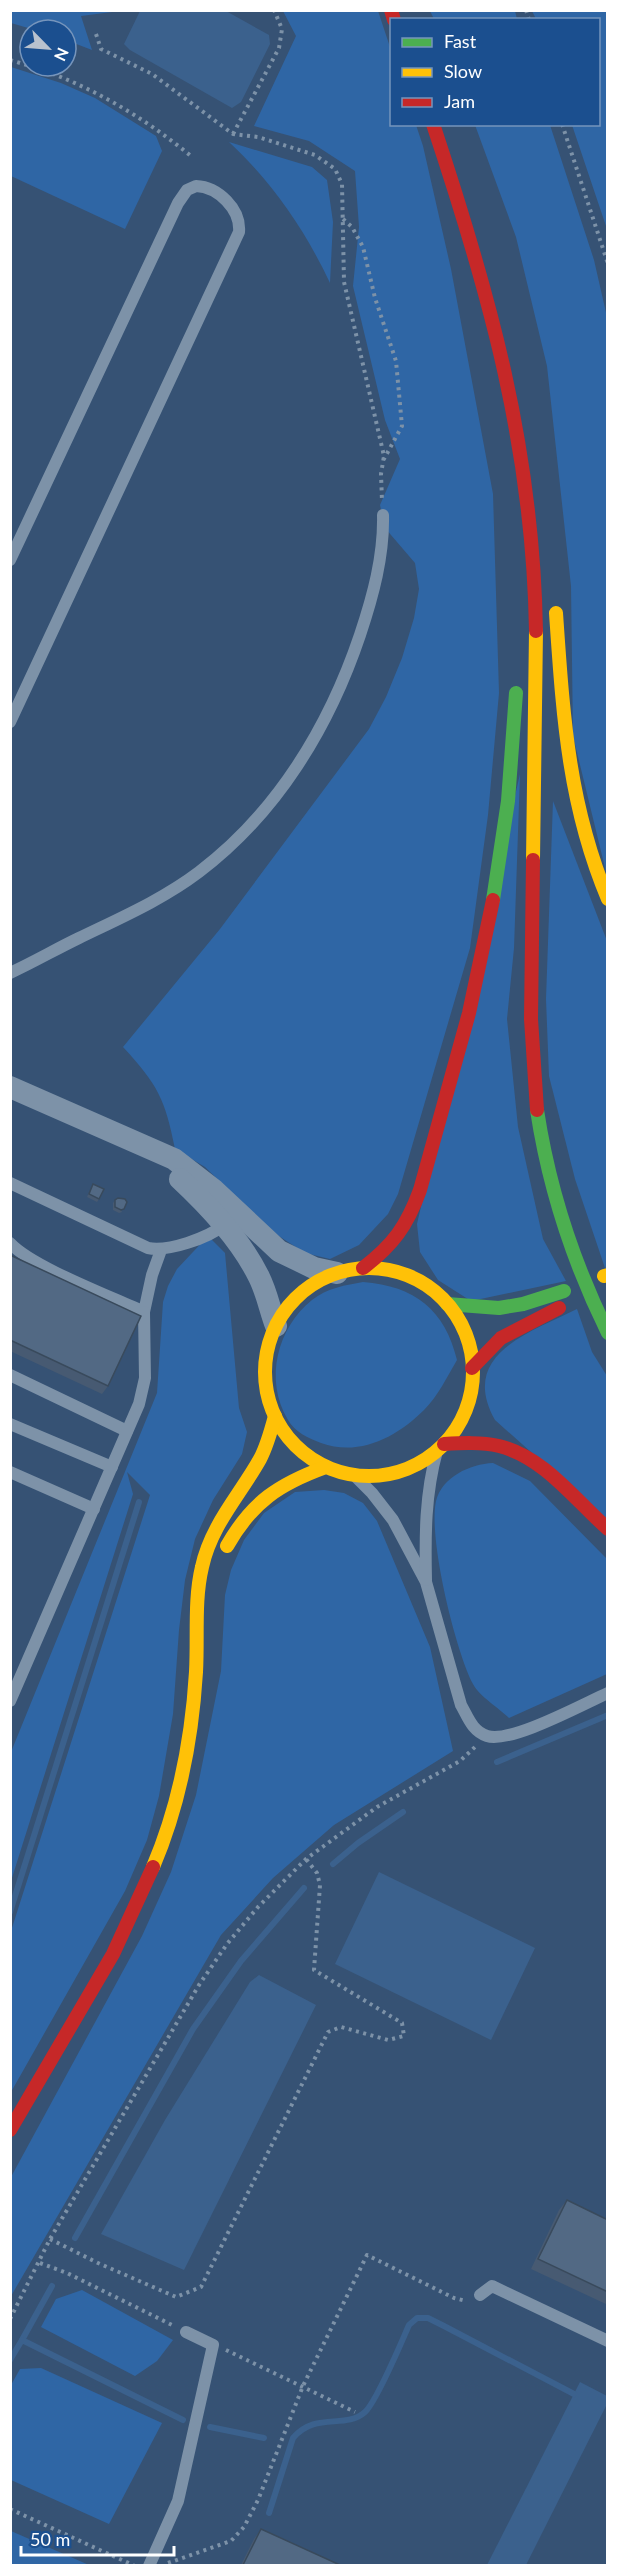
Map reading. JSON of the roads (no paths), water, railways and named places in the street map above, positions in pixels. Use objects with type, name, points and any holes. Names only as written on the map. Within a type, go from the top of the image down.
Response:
[{"type":"main road","points":[[435,126],[493,320],[530,470],[545,544]]},
{"type":"main road","points":[[493,320],[494,364],[502,435]]},
{"type":"main road","points":[[518,428],[532,548],[536,619],[536,743],[530,997],[534,1079],[544,1154],[561,1219],[580,1273],[608,1333]]},
{"type":"main road","points":[[555,595],[569,760],[584,833],[593,865],[608,899]]},
{"type":"main road","points":[[363,1268],[392,1243],[411,1210],[434,1140],[471,1010],[490,922],[504,836],[516,674]]},
{"type":"main road","points":[[363,1268],[400,1273],[434,1291],[447,1304],[465,1334],[472,1368],[471,1389],[466,1409],[457,1427],[440,1447],[419,1464],[398,1472],[376,1476],[354,1475],[326,1467],[296,1446],[274,1416],[267,1394],[265,1371],[268,1348],[276,1326],[287,1308],[301,1293],[318,1281],[337,1273],[363,1268]]},
{"type":"main road","points":[[447,1304],[498,1308],[566,1297],[501,1338],[472,1368]]},
{"type":"main road","points":[[10,2130],[130,1921],[161,1848],[176,1802],[194,1706],[198,1619],[197,1586],[203,1559],[222,1516],[261,1457],[274,1416]]},
{"type":"main road","points":[[440,1447],[466,1442],[491,1443],[513,1449],[548,1471],[608,1528]]},
{"type":"main road","points":[[198,1619],[235,1531],[263,1499],[296,1477],[326,1467]]},
{"type":"street","points":[[10,1087],[174,1159],[193,1173],[279,1251],[314,1268],[337,1273]]},
{"type":"street","points":[[147,1147],[197,1195],[224,1225],[260,1278],[276,1326]]},
{"type":"lane","points":[[10,560],[178,202],[187,190],[196,186],[213,190],[237,214],[239,232],[10,723]]},
{"type":"lane","points":[[10,973],[160,899],[199,872],[234,842],[266,808],[296,768],[325,719],[347,673],[380,564],[384,533],[383,515]]},
{"type":"lane","points":[[10,1183],[148,1248],[161,1250],[214,1233],[224,1225]]},
{"type":"lane","points":[[10,1243],[17,1250],[50,1268],[144,1312]]},
{"type":"lane","points":[[10,1701],[139,1404],[145,1378],[144,1312],[152,1275],[161,1250]]},
{"type":"lane","points":[[10,1374],[127,1431]]},
{"type":"lane","points":[[10,1424],[112,1467]]},
{"type":"lane","points":[[426,1582],[426,1511],[431,1473],[440,1447]]},
{"type":"lane","points":[[10,1472],[94,1509]]},
{"type":"lane","points":[[354,1475],[372,1493],[393,1520],[426,1582],[461,1705],[471,1724],[485,1735],[504,1737],[523,1731],[608,1693]]},
{"type":"lane","points":[[480,2295],[492,2286],[608,2342]]},
{"type":"lane","points":[[149,2565],[178,2501],[213,2345],[186,2332]]},
{"type":"waterway","points":[[10,1912],[139,1502]]},
{"type":"waterway","points":[[497,1762],[608,1715]]},
{"type":"waterway","points":[[333,1864],[358,1843],[403,1812]]},
{"type":"waterway","points":[[75,2238],[193,2029],[241,1961],[304,1888]]},
{"type":"waterway","points":[[22,2340],[52,2286]]},
{"type":"waterway","points":[[269,2513],[293,2438],[311,2425],[349,2420],[365,2412],[382,2384],[409,2325],[417,2318],[428,2318],[574,2394]]},
{"type":"waterway","points":[[10,2360],[22,2340],[183,2420]]},
{"type":"waterway","points":[[210,2427],[264,2438]]}]
